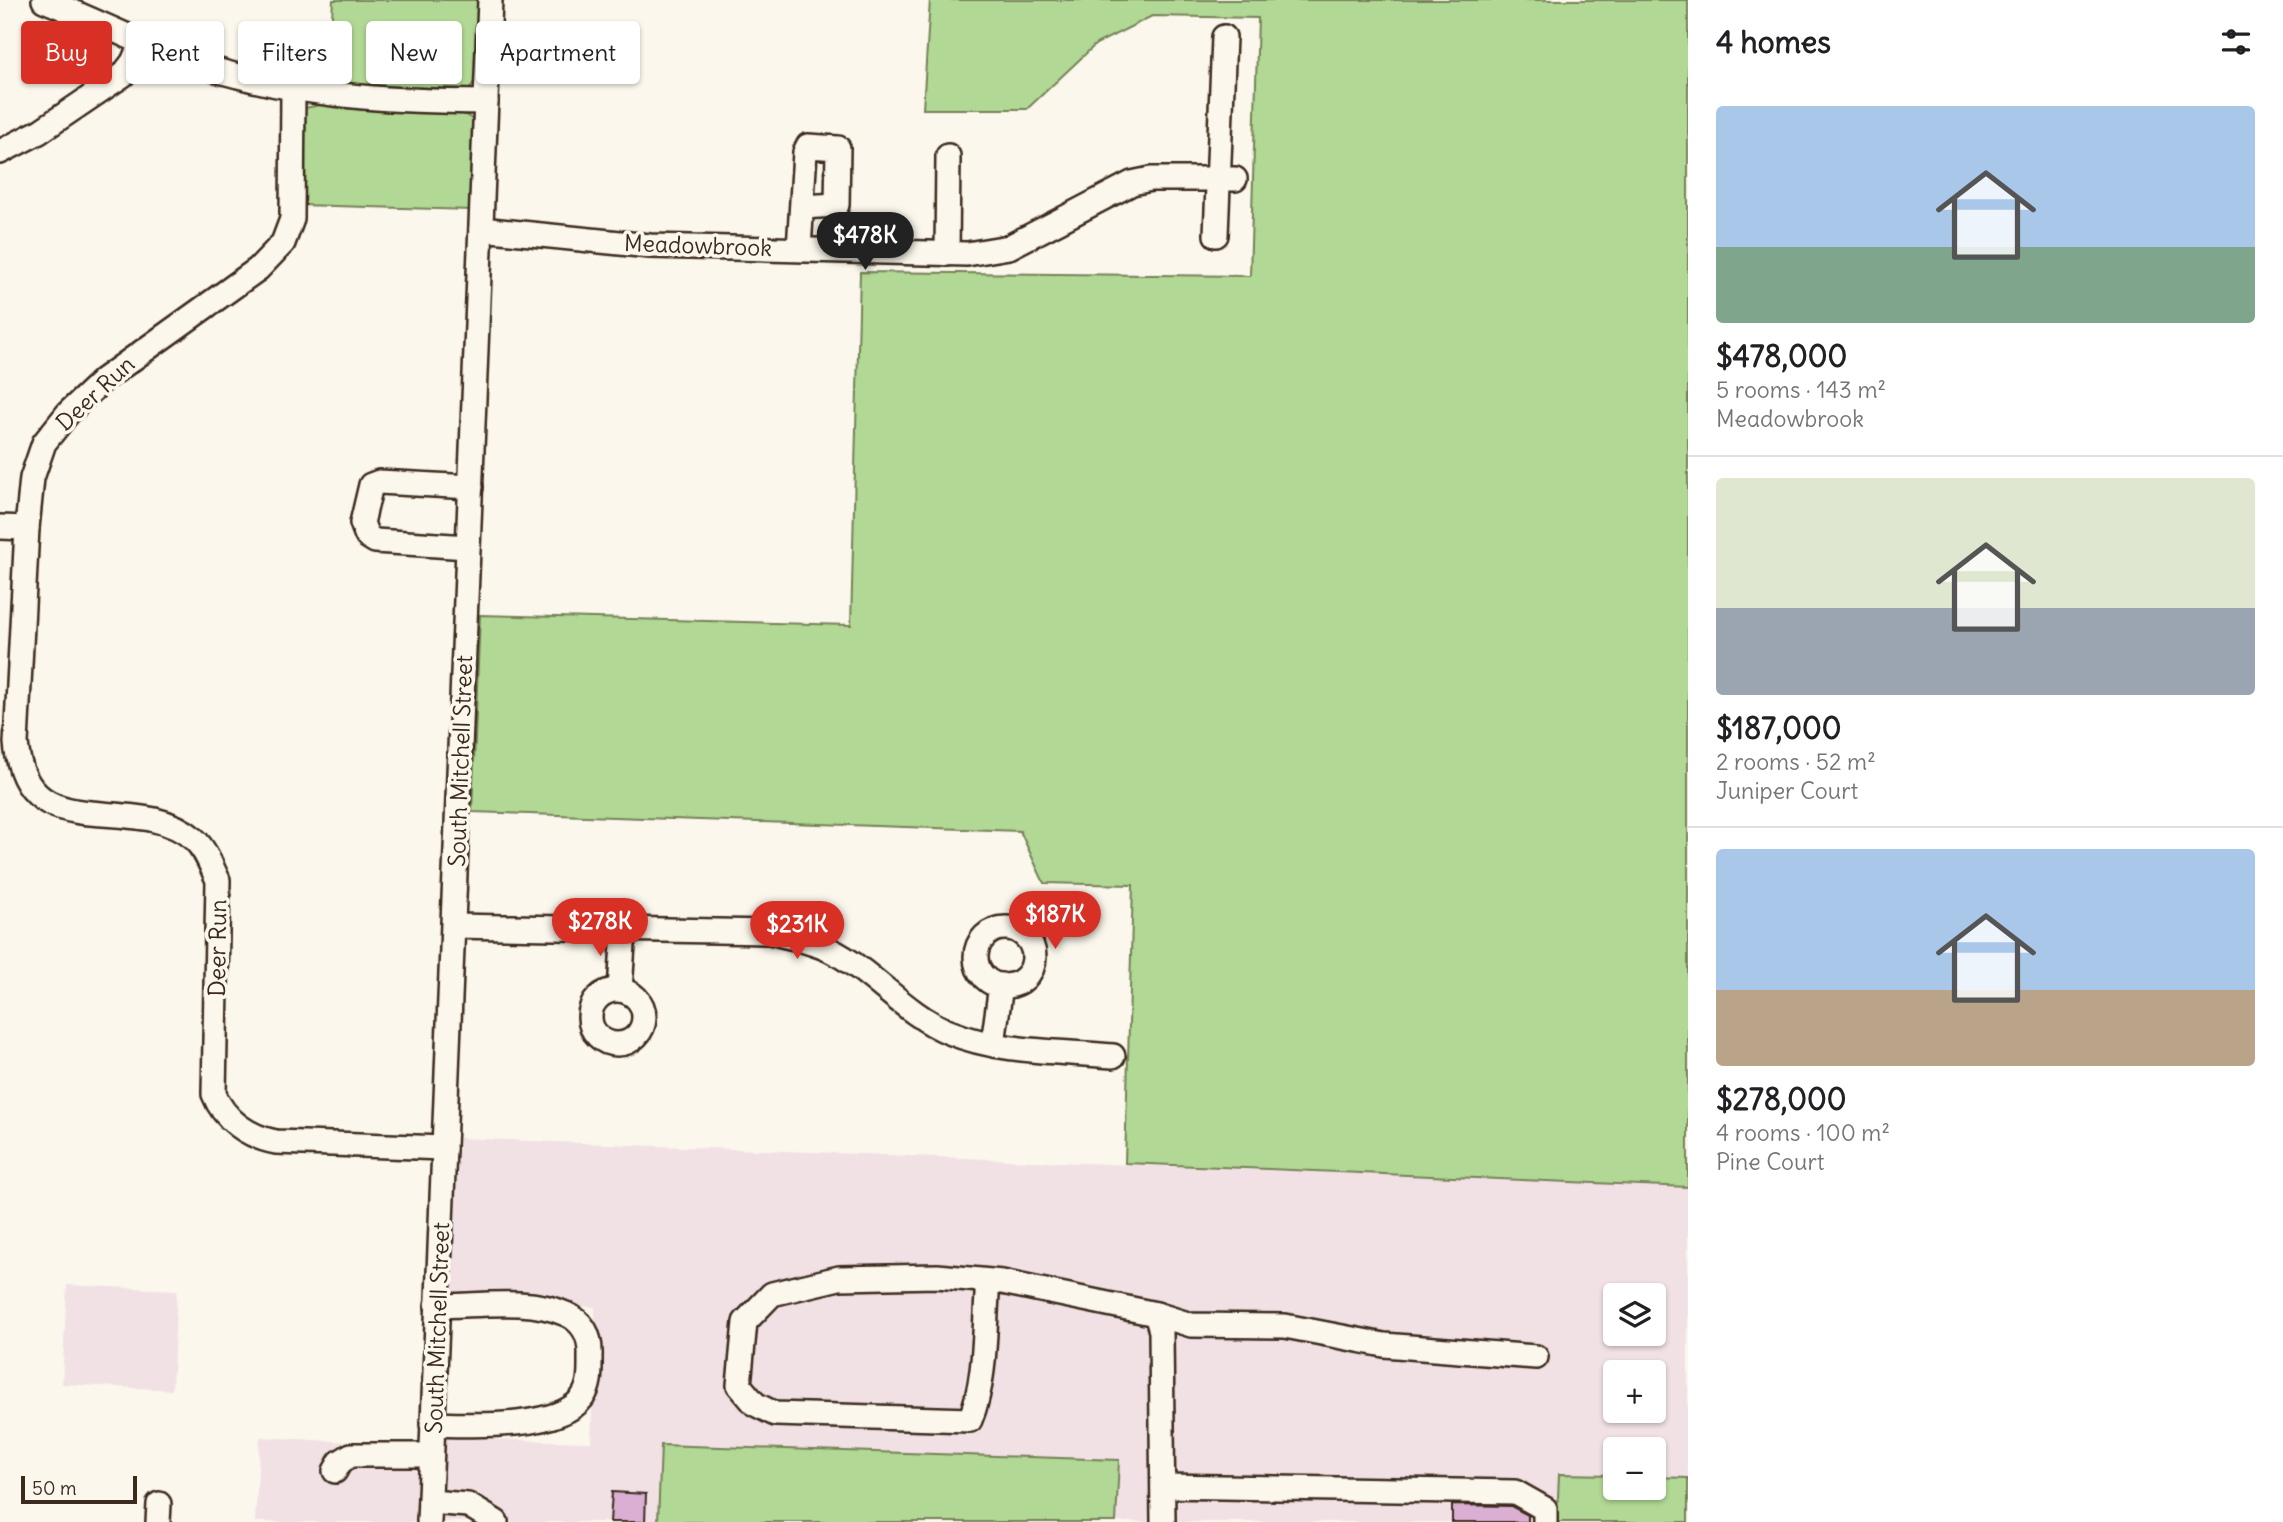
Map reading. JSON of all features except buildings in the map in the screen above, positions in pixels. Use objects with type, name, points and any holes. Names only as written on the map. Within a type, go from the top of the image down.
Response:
[{"type":"street","points":[[44,0],[126,33]]},
{"type":"street","name":"South Mitchell Street","points":[[429,1512],[490,0]]},
{"type":"street","points":[[1216,235],[1228,179],[1224,37]]},
{"type":"street","points":[[0,152],[39,132],[126,71]]},
{"type":"street","points":[[224,72],[293,89],[395,101],[486,102]]},
{"type":"street","name":"Deer Run","points":[[293,89],[292,219],[283,243],[258,269],[120,366],[68,413],[44,443],[32,478],[27,528],[16,743],[22,778],[34,791],[58,808],[73,813],[159,821],[181,830],[203,849],[218,880],[214,1078],[219,1107],[244,1131],[258,1139],[276,1142],[444,1148]]},
{"type":"street","points":[[947,254],[948,156]]},
{"type":"street","name":"Meadowbrook","points":[[481,229],[650,246],[947,254],[1009,247],[1132,183],[1151,179],[1228,179]]},
{"type":"street","points":[[799,249],[802,207]]},
{"type":"street","points":[[468,547],[375,541],[367,536],[362,523],[370,485],[379,482],[471,487]]},
{"type":"street","points":[[0,527],[27,528]]},
{"type":"street","points":[[454,926],[769,932],[810,942],[849,962],[911,1012],[950,1032],[993,1044],[1113,1056]]},
{"type":"street","points":[[620,989],[624,929]]},
{"type":"street","points":[[993,1044],[1001,985]]},
{"type":"street","points":[[988,1281],[980,1381],[970,1420],[775,1414],[755,1404],[739,1385],[745,1322],[772,1294],[839,1278],[937,1276],[988,1281],[1156,1314],[1191,1325],[1285,1326],[1384,1345],[1536,1357]]},
{"type":"street","points":[[432,1424],[544,1419],[571,1408],[582,1398],[589,1383],[590,1372],[588,1334],[579,1321],[564,1312],[524,1305],[438,1306]]},
{"type":"street","points":[[1156,1314],[1161,1331],[1163,1522]]},
{"type":"street","points":[[335,1471],[340,1462],[351,1455],[431,1455]]},
{"type":"street","points":[[1164,1486],[1515,1492],[1545,1509],[1545,1522]]},
{"type":"street","points":[[429,1512],[468,1505],[496,1522]]},
{"type":"shaded area","points":[[459,1138],[1688,1187],[1688,1478],[1666,1477],[1666,1437],[1603,1437],[1603,1475],[1560,1474],[1557,1522],[1116,1522],[1119,1460],[662,1445],[658,1522],[439,1522],[443,1438],[591,1442],[595,1307],[450,1298]]},
{"type":"shaded area","points":[[67,1285],[177,1290],[172,1390],[62,1384]]},
{"type":"shaded area","points":[[260,1437],[425,1446],[421,1522],[255,1522]]},
{"type":"green space","points":[[333,0],[478,0],[476,78],[470,89],[459,92],[328,86],[352,84],[352,21],[332,21]]},
{"type":"green space","points":[[930,0],[1688,0],[1688,1187],[1125,1163],[1133,885],[1044,883],[1020,831],[472,812],[480,615],[851,625],[860,272],[1250,276],[1258,18],[1152,16],[1096,44],[1027,109],[923,109]]},
{"type":"green space","points":[[320,105],[462,113],[472,119],[471,210],[300,205],[300,119],[305,108]]},
{"type":"green space","points":[[661,1445],[1119,1460],[1116,1522],[658,1522]]},
{"type":"green space","points":[[1559,1474],[1603,1475],[1603,1500],[1666,1500],[1666,1477],[1688,1478],[1688,1522],[1557,1522]]}]
